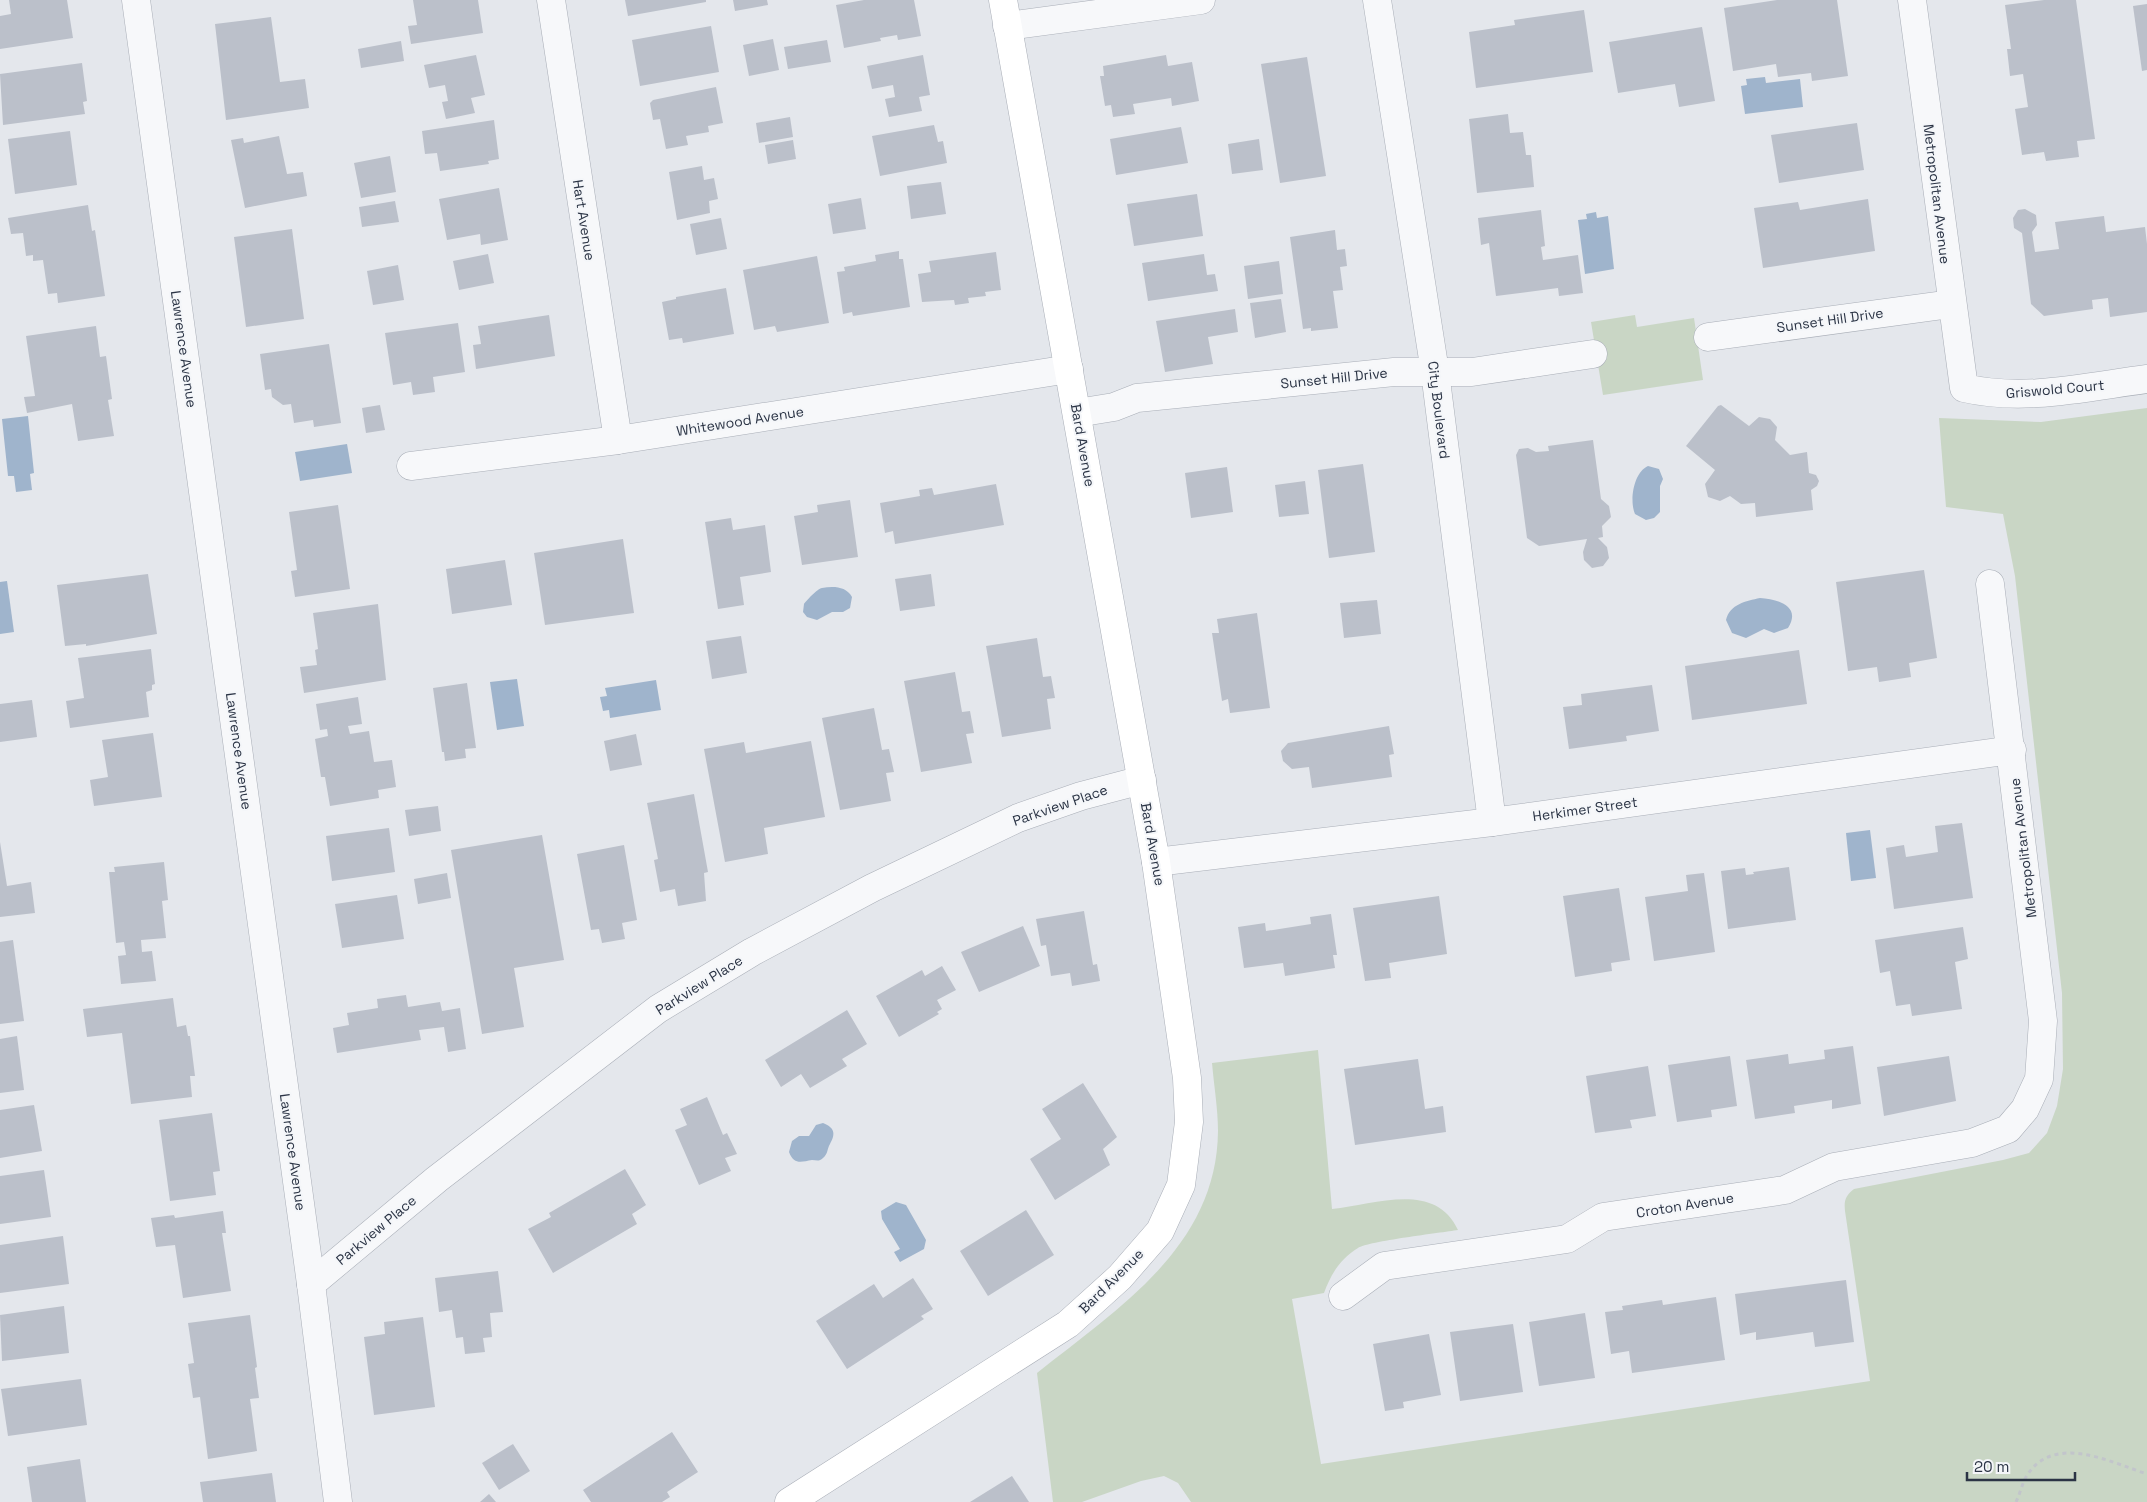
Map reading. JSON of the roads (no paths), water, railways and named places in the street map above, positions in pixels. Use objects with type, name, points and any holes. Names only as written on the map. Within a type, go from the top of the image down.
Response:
[{"type":"street","name":"Lawrence Avenue","points":[[136,0],[311,1284],[338,1502]]},
{"type":"street","name":"Hart Avenue","points":[[551,0],[618,440]]},
{"type":"street","points":[[1005,13],[1201,0]]},
{"type":"street","name":"City Boulevard","points":[[1377,0],[1435,372],[1492,822]]},
{"type":"street","name":"Metropolitan Avenue","points":[[1912,0],[1951,304],[1964,388]]},
{"type":"street","name":"Bard Avenue","points":[[789,1502],[1068,1324],[1120,1277],[1160,1231],[1181,1185],[1189,1122],[1187,1078],[1156,862],[1005,13]]},
{"type":"street","name":"Sunset Hill Drive","points":[[1708,337],[1951,304]]},
{"type":"street","name":"Sunset Hill Drive","points":[[1077,413],[1114,407],[1138,398],[1394,372],[1472,372],[1593,354]]},
{"type":"street","name":"Whitewood Avenue","points":[[411,466],[618,440],[1069,369]]},
{"type":"street","name":"Griswold Court","points":[[1964,388],[1992,394],[2045,393],[2147,379]]},
{"type":"street","name":"Metropolitan Avenue","points":[[1990,584],[2012,750],[2043,1021],[2039,1079],[2025,1109]]},
{"type":"street","name":"Herkimer Street","points":[[1156,862],[1492,822],[2012,750]]},
{"type":"street","name":"Parkview Place","points":[[311,1284],[437,1179],[658,1009],[752,952],[872,888],[1018,818],[1081,796],[1142,780]]},
{"type":"street","name":"Croton Avenue","points":[[1343,1296],[1384,1266],[1567,1239],[1603,1217],[1785,1190],[1834,1167],[1972,1143],[2008,1129],[2025,1109]]},
{"type":"water","points":[[1765,77],[1766,83],[1800,79],[1803,107],[1745,114],[1741,86],[1747,85],[1746,79]]},
{"type":"water","points":[[1596,212],[1597,218],[1608,216],[1614,269],[1585,274],[1578,220],[1587,219],[1586,214]]},
{"type":"water","points":[[28,416],[34,473],[30,474],[32,490],[16,492],[14,476],[8,476],[2,419]]},
{"type":"water","points":[[347,444],[352,473],[300,481],[295,452]]},
{"type":"water","points":[[1648,466],[1659,469],[1663,479],[1660,486],[1660,512],[1654,518],[1646,520],[1635,514],[1633,494],[1639,474]]},
{"type":"water","points":[[7,581],[14,632],[0,634],[0,582]]},
{"type":"water","points":[[835,587],[849,593],[852,597],[850,608],[843,612],[832,612],[817,620],[807,617],[803,612],[804,604],[822,588]]},
{"type":"water","points":[[1760,598],[1780,602],[1790,609],[1792,620],[1788,628],[1774,633],[1764,629],[1746,638],[1732,633],[1726,620],[1731,610],[1739,604]]},
{"type":"water","points":[[517,679],[524,726],[497,730],[490,682]]},
{"type":"water","points":[[656,680],[661,710],[610,718],[609,710],[603,711],[600,697],[607,696],[605,688]]},
{"type":"water","points":[[1870,830],[1876,878],[1851,881],[1846,833]]},
{"type":"water","points":[[823,1123],[830,1127],[833,1132],[832,1141],[825,1156],[818,1160],[798,1162],[793,1159],[789,1152],[792,1141],[799,1136],[809,1136],[816,1125]]},
{"type":"water","points":[[896,1202],[906,1205],[926,1240],[924,1249],[900,1262],[894,1252],[900,1249],[882,1219],[881,1211]]}]
